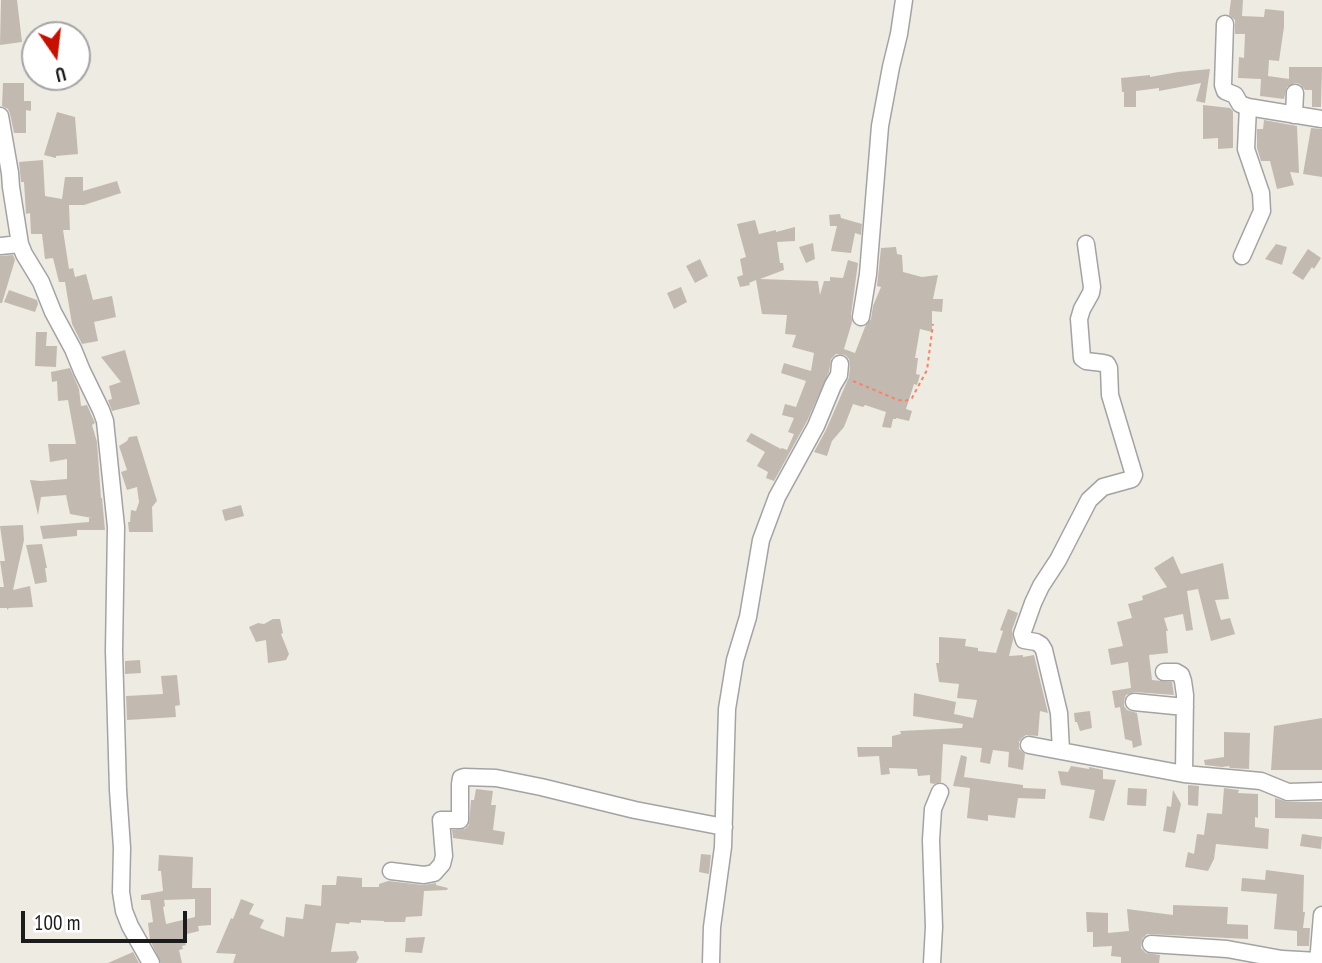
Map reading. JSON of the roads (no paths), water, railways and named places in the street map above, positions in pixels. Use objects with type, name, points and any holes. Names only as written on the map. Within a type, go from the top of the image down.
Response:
[{"type":"street","points":[[861,317],[868,274],[880,125],[904,0]]},
{"type":"street","points":[[1225,24],[1225,91],[1235,95],[1240,104],[1248,107],[1322,119]]},
{"type":"street","points":[[1294,115],[1295,93]]},
{"type":"street","points":[[1242,256],[1262,211],[1261,193],[1246,149],[1248,107]]},
{"type":"street","points":[[0,116],[20,244],[73,349],[105,422],[116,527],[114,651],[122,848],[121,892],[130,926],[151,963]]},
{"type":"street","points":[[0,246],[20,244]]},
{"type":"street","points":[[1061,751],[1059,713],[1044,650],[1036,642],[1024,640],[1023,634],[1041,586],[1058,560],[1089,500],[1103,487],[1132,479],[1134,475],[1110,395],[1109,368],[1103,363],[1082,358],[1079,319],[1093,287],[1086,244]]},
{"type":"street","points":[[711,963],[712,927],[723,847],[727,709],[735,660],[750,608],[761,540],[777,497],[816,426],[839,370]]},
{"type":"street","points":[[1164,672],[1181,675],[1185,695],[1184,774]]},
{"type":"street","points":[[1133,702],[1185,707]]},
{"type":"street","points":[[1030,745],[1184,774],[1261,781],[1289,792],[1322,791]]},
{"type":"street","points":[[391,871],[434,873],[442,864],[444,856],[441,820],[460,820],[461,778],[464,777],[496,778],[724,827]]},
{"type":"street","points":[[933,963],[931,840],[933,809],[940,792]]},
{"type":"street","points":[[1151,944],[1227,949],[1282,959],[1318,962],[1322,915]]}]
